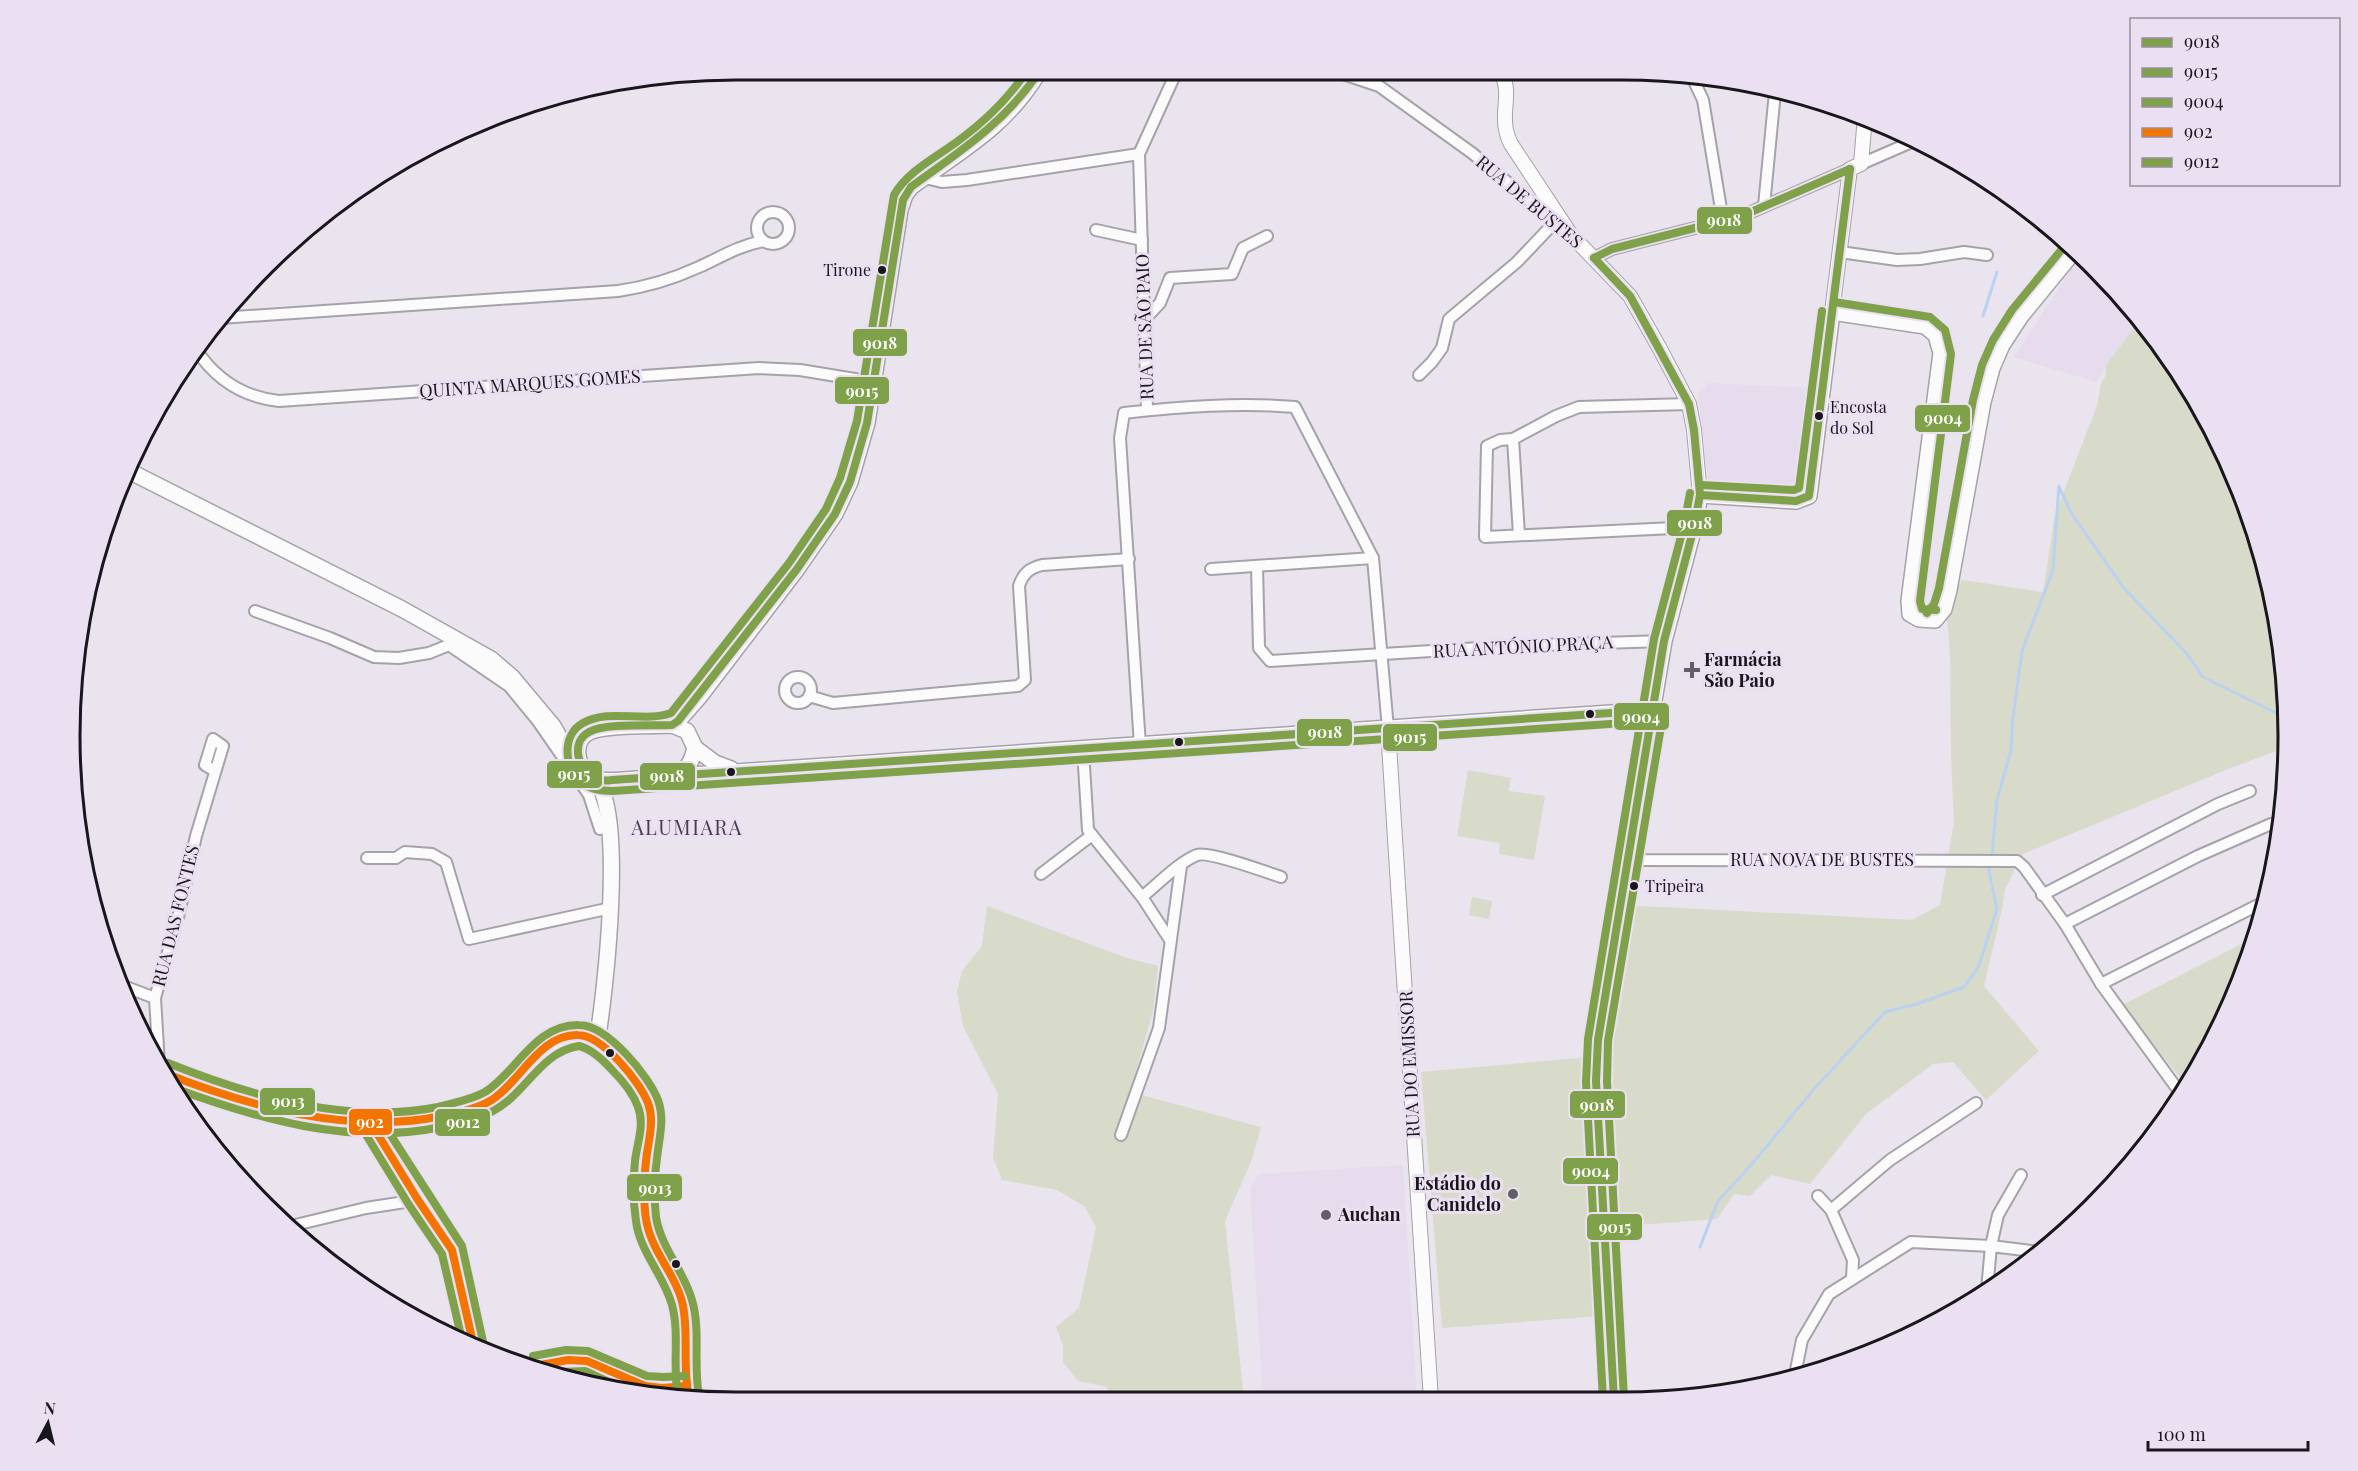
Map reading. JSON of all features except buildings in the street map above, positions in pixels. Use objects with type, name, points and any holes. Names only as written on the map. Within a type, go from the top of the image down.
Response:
[{"type":"main road","points":[[672,725],[700,696],[796,569],[835,514],[850,482],[862,447],[901,205],[907,191],[1002,121],[1034,80]]},
{"type":"main road","points":[[1700,495],[1796,501],[1809,496],[1832,312],[1925,326],[1936,335],[1941,353],[1909,601],[1910,614],[1919,619],[1935,621],[1944,609],[1951,583],[1983,402],[1992,368],[2002,345],[2021,316],[2070,256]]},
{"type":"main road","points":[[134,474],[454,643],[491,658],[512,677],[553,726],[575,764],[590,776],[631,779],[1641,711],[1653,713]]},
{"type":"main road","name":"RUA DE BUSTES","points":[[1614,1392],[1596,1081],[1603,1008],[1664,641],[1694,527],[1700,495]]},
{"type":"main road","points":[[662,777],[682,771],[689,764],[693,742],[694,711],[700,696]]},
{"type":"main road","points":[[553,726],[571,731],[672,725],[679,727],[715,763],[732,769],[746,770]]},
{"type":"main road","points":[[597,729],[584,735],[578,750],[578,758],[603,791],[608,807],[611,908],[605,984],[597,1041]]},
{"type":"main road","points":[[608,807],[619,789],[631,779]]},
{"type":"main road","points":[[176,1078],[281,1110],[372,1125],[455,1114],[472,1109],[491,1100],[514,1081],[550,1044],[571,1036],[581,1035],[597,1041],[644,1093],[652,1117],[652,1132],[646,1157],[646,1220],[650,1235],[676,1284],[684,1308],[683,1362],[688,1390]]},
{"type":"street","name":"RUA DE SÃO PAIO","points":[[1140,746],[1120,438],[1124,413],[1147,410],[1140,154],[1173,80]]},
{"type":"street","name":"RUA DE BUSTES","points":[[1361,80],[1379,86],[1472,153],[1571,235],[1630,296],[1689,404],[1694,430],[1700,495]]},
{"type":"street","points":[[1379,86],[1381,80]]},
{"type":"street","points":[[1506,80],[1504,124],[1507,136],[1571,235]]},
{"type":"street","points":[[1695,84],[1703,100],[1723,221]]},
{"type":"street","points":[[1764,206],[1774,98]]},
{"type":"street","points":[[1832,312],[1840,252],[1863,125]]},
{"type":"street","points":[[1594,258],[1612,249],[1743,216],[1907,144]]},
{"type":"street","points":[[925,178],[942,182],[967,180],[1140,154]]},
{"type":"street","points":[[230,317],[618,291],[678,276],[742,245],[763,241],[773,244],[783,241],[789,232],[788,222],[782,214],[771,212],[761,217],[757,229],[742,245]]},
{"type":"street","points":[[1419,375],[1442,348],[1449,319],[1517,262],[1555,222]]},
{"type":"street","points":[[757,229],[763,241]]},
{"type":"street","points":[[1096,230],[1142,240]]},
{"type":"street","points":[[1144,320],[1160,303],[1170,278],[1232,274],[1243,248],[1267,236]]},
{"type":"street","points":[[1840,252],[1897,260],[1920,260],[1964,252],[1987,255]]},
{"type":"street","name":"QUINTA MARQUES GOMES","points":[[200,357],[218,376],[240,392],[279,401],[759,368],[800,370],[873,382]]},
{"type":"street","points":[[1689,404],[1579,407],[1556,416],[1513,439],[1500,440],[1487,446],[1485,537],[1694,527]]},
{"type":"street","points":[[1147,410],[1221,406],[1295,407],[1373,558],[1388,729]]},
{"type":"street","points":[[1513,439],[1519,535]]},
{"type":"street","points":[[1211,569],[1373,558]]},
{"type":"street","points":[[809,696],[833,703],[1018,686],[1025,680],[1019,586],[1024,574],[1042,565],[1129,559]]},
{"type":"street","name":"RUA ANTÓNIO PRAÇA","points":[[1257,567],[1259,648],[1270,661],[1512,646],[1664,641]]},
{"type":"street","points":[[255,611],[330,638],[374,657],[399,658],[429,653],[454,643],[509,686],[537,720],[589,795],[600,829]]},
{"type":"street","name":"RUA DO EMISSOR","points":[[1388,729],[1430,1392]]},
{"type":"street","points":[[1083,750],[1088,830],[1142,897],[1170,940]]},
{"type":"street","name":"RUA DAS FONTES","points":[[158,1047],[155,998],[215,771]]},
{"type":"street","points":[[2176,1087],[2101,984],[2065,924],[2042,895],[2217,804],[2250,791]]},
{"type":"street","points":[[2065,924],[2198,856],[2271,824]]},
{"type":"street","points":[[1041,874],[1092,835]]},
{"type":"street","points":[[367,858],[396,858],[405,852],[432,854],[446,862],[469,939],[611,908]]},
{"type":"street","points":[[1142,897],[1199,854],[1218,857],[1281,877]]},
{"type":"street","name":"RUA NOVA DE BUSTES","points":[[1628,858],[1641,860],[2017,861],[2024,867],[2042,895]]},
{"type":"street","points":[[1121,1135],[1160,1028],[1181,866]]},
{"type":"street","points":[[2101,984],[2256,906]]},
{"type":"street","points":[[130,988],[155,998]]},
{"type":"street","points":[[1831,1210],[1890,1160],[1976,1104]]},
{"type":"street","points":[[372,1125],[452,1250],[471,1336]]},
{"type":"street","points":[[1988,1280],[1991,1246],[1998,1215],[2021,1174]]},
{"type":"street","points":[[1818,1196],[1831,1210],[1852,1260],[1852,1278]]},
{"type":"street","points":[[298,1224],[366,1208],[418,1200]]},
{"type":"street","points":[[1796,1368],[1802,1340],[1828,1294],[1911,1242],[1991,1246],[2029,1251]]},
{"type":"street","points":[[548,1364],[584,1360],[639,1384]]},
{"type":"shaded area","points":[[2077,263],[2135,326],[2096,382],[2014,357]]},
{"type":"shaded area","points":[[1709,383],[1814,388],[1801,479],[1795,487],[1786,492],[1714,486],[1708,480],[1698,393]]},
{"type":"shaded area","points":[[1403,1165],[1417,1392],[1263,1392],[1250,1188],[1259,1174]]},
{"type":"green space","points":[[2135,326],[2168,371],[2191,408],[2229,484],[2244,525],[2266,608],[2277,693],[2278,750],[2023,854],[2005,889],[1984,986],[2039,1051],[1986,1100],[1953,1062],[1933,1064],[1866,1114],[1810,1184],[1771,1175],[1750,1196],[1734,1194],[1717,1219],[1611,1227],[1597,1057],[1623,905],[1912,920],[1940,905],[1954,822],[1950,652],[1946,608],[1962,580],[2043,592],[2055,514],[2097,406],[2101,383],[2106,375],[2106,365]]},
{"type":"green space","points":[[1468,770],[1511,778],[1509,791],[1545,796],[1534,860],[1499,854],[1500,843],[1457,836]]},
{"type":"green space","points":[[1472,897],[1492,901],[1489,919],[1469,915]]},
{"type":"green space","points":[[987,906],[1127,958],[1158,966],[1153,1011],[1130,1092],[1261,1127],[1252,1159],[1225,1221],[1243,1392],[1107,1392],[1107,1387],[1078,1381],[1063,1362],[1063,1346],[1056,1327],[1079,1308],[1096,1227],[1084,1206],[1057,1190],[1002,1180],[993,1158],[998,1094],[963,1026],[957,992],[962,971],[982,946]]},
{"type":"green space","points":[[2245,942],[2229,987],[2211,1026],[2181,1079],[2122,1005]]},
{"type":"green space","name":"Estádio do Canidelo","points":[[1589,1057],[1601,1316],[1442,1328],[1421,1072]]},
{"type":"waterway","points":[[1983,316],[1997,272]]},
{"type":"waterway","points":[[1992,856],[1997,800],[2011,751],[2022,651],[2053,570],[2059,486]]},
{"type":"waterway","points":[[2059,487],[2072,514],[2123,587],[2187,654],[2203,677],[2277,714]]},
{"type":"waterway","points":[[1700,1247],[1718,1201],[1814,1089],[1885,1012],[1917,1004],[1964,987],[1978,968],[1997,909],[1988,867]]},
{"type":"transit line","name":"9015","points":[[1020,80],[986,119],[914,172],[894,195],[857,421],[840,478],[826,509],[789,563],[671,713],[650,717],[604,717],[593,719],[576,728],[568,744],[569,761],[576,777],[589,787],[613,791],[1651,723]]},
{"type":"transit line","name":"9018","points":[[1033,80],[1009,109],[979,137],[911,187],[903,200],[867,423],[850,482],[835,514],[797,569],[678,721],[672,725],[606,727],[589,732],[583,737],[578,756],[588,774],[596,779],[608,781],[1641,711],[1653,713]]},
{"type":"transit line","name":"9018","points":[[1594,258],[1612,249],[1742,216],[1850,169]]},
{"type":"transit line","name":"9018","points":[[1700,495],[1796,501],[1809,496],[1850,169]]},
{"type":"transit line","name":"9004","points":[[1927,613],[1934,604],[1939,588],[1973,400],[1982,365],[1993,340],[2012,310],[2062,249]]},
{"type":"transit line","name":"9018","points":[[1594,258],[1630,296],[1689,404],[1694,430],[1700,495],[1694,527],[1664,641],[1598,1040],[1596,1081],[1614,1392]]},
{"type":"transit line","name":"9004","points":[[1834,302],[1930,317],[1945,330],[1951,354],[1920,601],[1922,609],[1936,610]]},
{"type":"transit line","name":"9004","points":[[1701,485],[1794,490],[1799,488],[1822,311]]},
{"type":"transit line","name":"9004","points":[[1603,1392],[1586,1082],[1588,1039],[1654,639],[1684,525],[1690,493]]},
{"type":"transit line","name":"9015","points":[[1624,1392],[1607,1081],[1608,1041],[1663,715]]},
{"type":"transit line","name":"9013","points":[[168,1063],[232,1086],[300,1104],[335,1110],[404,1112],[438,1107],[485,1092],[507,1073],[538,1040],[550,1032],[579,1025],[602,1033],[626,1054],[646,1078],[660,1107],[661,1129],[655,1180],[656,1217],[667,1249],[684,1279],[695,1312],[698,1390]]},
{"type":"transit line","name":"902","points":[[175,1077],[231,1097],[301,1114],[336,1120],[407,1121],[461,1112],[490,1101],[501,1093],[541,1051],[552,1042],[564,1037],[578,1035],[588,1037],[598,1043],[629,1072],[644,1094],[650,1110],[651,1124],[644,1183],[644,1205],[653,1242],[675,1284],[683,1306],[688,1390]]},
{"type":"transit line","name":"9012","points":[[185,1092],[238,1110],[305,1126],[339,1131],[407,1132],[481,1117],[505,1104],[554,1056],[579,1046],[593,1052],[627,1087],[640,1114],[641,1127],[634,1176],[635,1214],[642,1243],[664,1284],[672,1305],[677,1388]]},
{"type":"transit line","name":"9013","points":[[381,1120],[462,1246],[483,1342]]},
{"type":"transit line","name":"902","points":[[372,1125],[452,1250],[472,1336]]},
{"type":"transit line","name":"9012","points":[[363,1130],[442,1254],[460,1331]]},
{"type":"transit line","name":"9013","points":[[533,1356],[566,1350],[588,1351],[647,1376],[685,1376]]},
{"type":"transit line","name":"902","points":[[548,1364],[568,1360],[587,1361],[642,1385]]},
{"type":"transit line","name":"9012","points":[[576,1371],[585,1371],[596,1376]]},
{"type":"transit line","name":"902","points":[[667,1388],[686,1386]]},
{"type":"place","name":"Tirone","points":[[882,270]]},
{"type":"place","name":"Encosta do Sol","points":[[1819,416]]},
{"type":"place","name":"Farmácia São Paio","points":[[1692,670]]},
{"type":"place","name":"Tripeira","points":[[1634,886]]},
{"type":"place","name":"Estádio do Canidelo","points":[[1513,1194]]},
{"type":"place","name":"Auchan","points":[[1326,1215]]},
{"type":"district","name":"ALUMIARA","points":[[687,828]]}]
